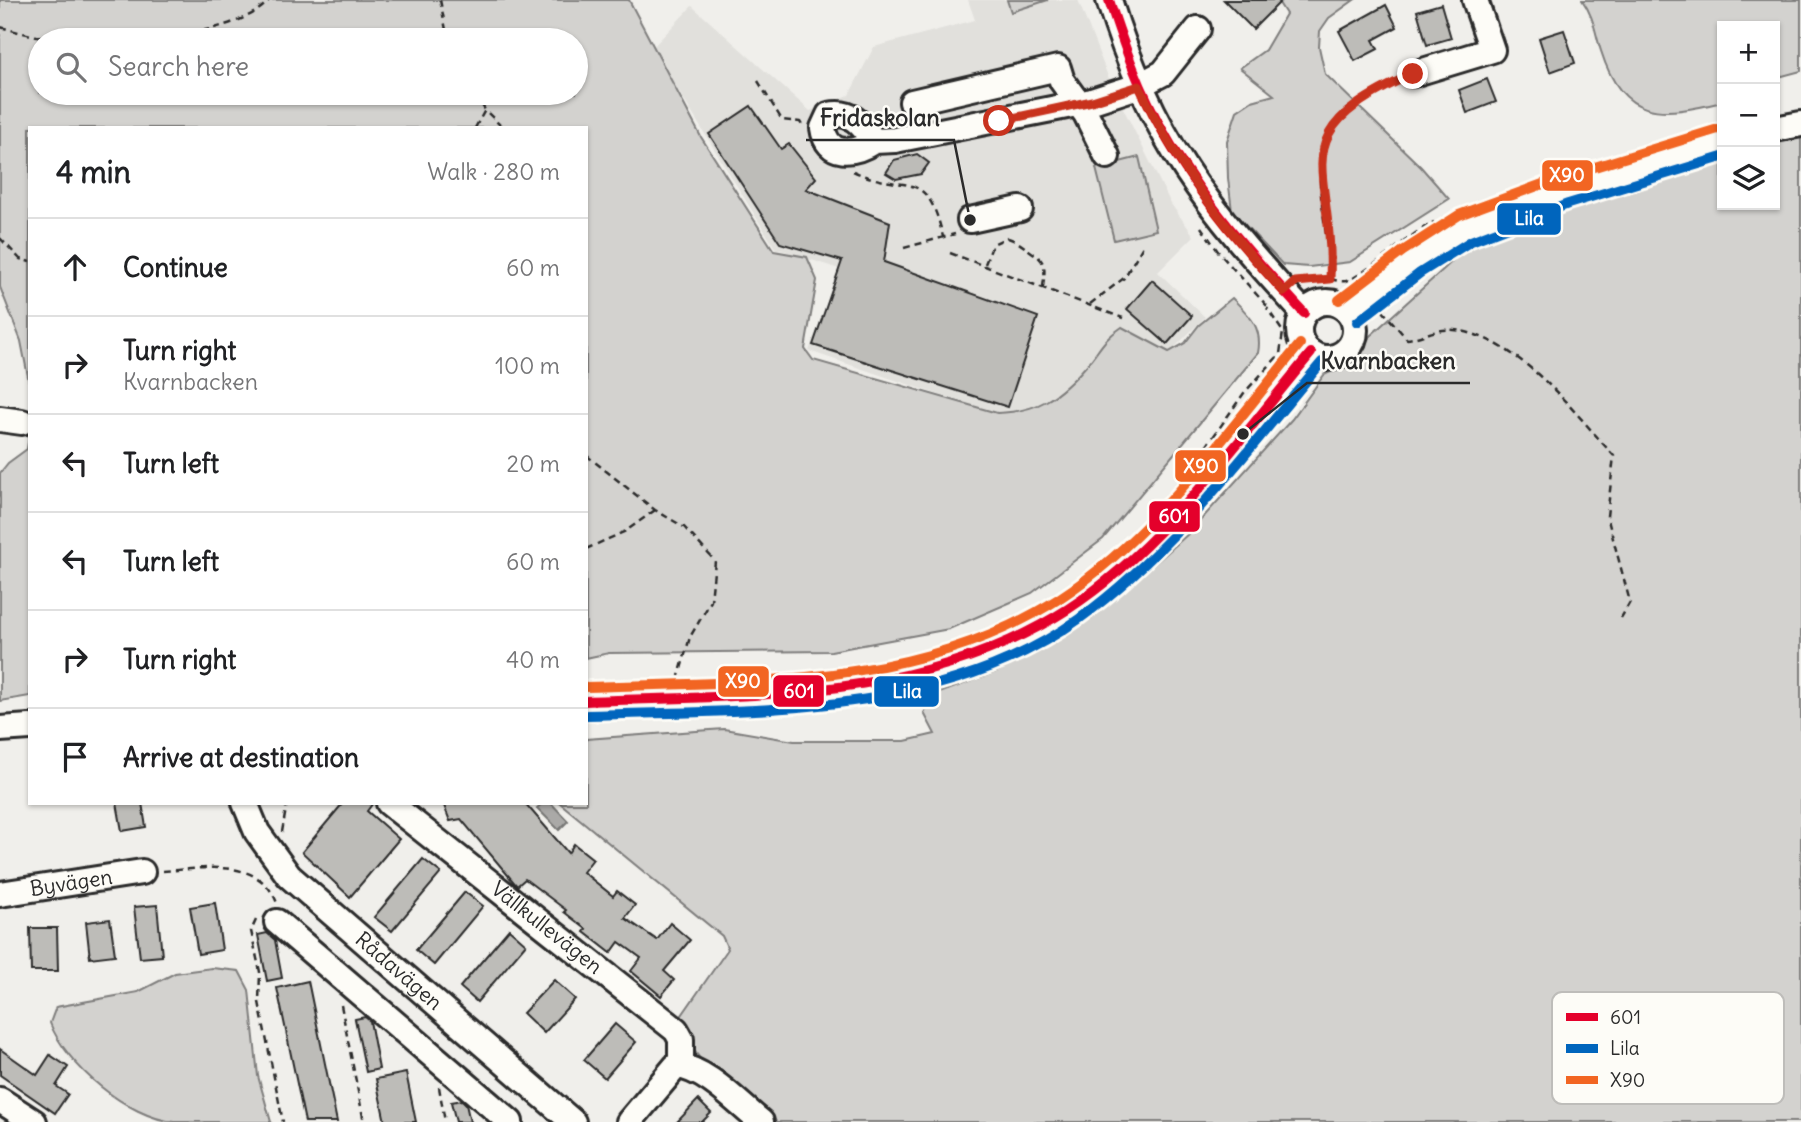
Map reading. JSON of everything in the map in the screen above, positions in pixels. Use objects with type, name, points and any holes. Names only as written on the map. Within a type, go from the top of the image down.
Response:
[{"type":"street","points":[[1109,0],[1139,86],[1154,118],[1193,185],[1275,300],[1304,313]]},
{"type":"street","points":[[1413,74],[1492,50],[1475,0]]},
{"type":"street","points":[[874,141],[999,121],[1139,86],[1163,73],[1198,29]]},
{"type":"street","points":[[912,102],[1058,68],[1062,82],[1078,103],[1107,156]]},
{"type":"street","points":[[1780,128],[1801,124]]},
{"type":"street","points":[[1348,311],[1412,262],[1465,229],[1563,191],[1717,144]]},
{"type":"street","points":[[970,220],[1012,211]]},
{"type":"street","points":[[1325,302],[1338,304],[1348,311],[1355,331],[1349,346],[1331,357],[1311,353],[1302,343],[1298,331],[1304,313],[1313,305],[1325,302]]},
{"type":"street","points":[[588,701],[800,693],[890,682],[937,672],[1009,644],[1065,611],[1128,561],[1275,400],[1311,353]]},
{"type":"street","points":[[0,729],[28,727]]},
{"type":"street","name":"Rådavägen","points":[[246,805],[257,832],[289,876],[573,1122]]},
{"type":"street","name":"Vällkullevägen","points":[[392,805],[676,1030],[681,1039],[681,1066]]},
{"type":"street","name":"Byvägen","points":[[0,894],[142,872]]},
{"type":"street","name":"Rådavägen","points":[[277,922],[510,1122]]},
{"type":"street","points":[[629,1122],[676,1066],[681,1066],[711,1083],[761,1122]]},
{"type":"street","points":[[0,1100],[34,1122]]},
{"type":"path","points":[[210,28],[233,23],[269,0]]},
{"type":"path","points":[[440,0],[446,28]]},
{"type":"path","points":[[0,27],[28,34]]},
{"type":"path","points":[[1275,300],[1295,282],[1330,279],[1331,252],[1320,158],[1331,128],[1355,105],[1413,74]]},
{"type":"path","points":[[482,105],[501,126]]},
{"type":"path","points":[[476,126],[485,110]]},
{"type":"path","points":[[1008,238],[1012,211]]},
{"type":"path","points":[[904,248],[964,233],[970,220]]},
{"type":"path","points":[[1198,224],[1275,300],[1283,332],[1280,354],[1244,393],[1202,453]]},
{"type":"path","points":[[0,238],[20,259],[28,261]]},
{"type":"path","points":[[984,265],[993,244],[1008,238],[1022,242],[1041,256],[1045,265],[1043,287]]},
{"type":"path","points":[[1090,304],[1124,278],[1143,246]]},
{"type":"path","points":[[950,253],[1123,318]]},
{"type":"path","points":[[1383,311],[1407,339],[1427,332],[1453,330],[1466,332],[1501,349],[1521,362],[1564,400],[1614,456],[1606,516],[1630,602],[1621,618]]},
{"type":"path","points":[[588,457],[655,510],[684,527],[715,561],[712,601],[690,637],[677,684]]},
{"type":"path","points":[[588,547],[626,531],[655,510]]},
{"type":"path","points":[[142,872],[214,868],[252,874],[272,888],[277,903],[277,922],[262,917],[254,922],[251,931],[260,972],[258,1002],[283,1122]]},
{"type":"path","points":[[339,999],[365,1122]]},
{"type":"path","points":[[438,1083],[445,1122]]},
{"type":"shaded area","points":[[0,0],[629,0],[701,137],[774,251],[807,257],[817,280],[805,349],[813,360],[997,413],[1024,410],[1047,401],[1076,377],[1105,341],[1122,327],[1169,352],[1185,343],[1199,325],[1232,298],[1253,322],[1259,344],[1258,353],[1103,539],[1032,593],[949,629],[831,651],[609,653],[588,658],[588,126],[28,126],[28,377],[21,341],[0,287]]},
{"type":"shaded area","points":[[968,0],[1078,0],[1111,84],[1171,204],[1194,236],[1158,272],[1205,317],[1168,354],[1044,424],[999,415],[809,351],[839,269],[775,248],[652,48],[692,6],[810,111],[849,95],[874,47],[975,20]]},
{"type":"shaded area","points":[[1007,0],[1048,0],[1011,12]]},
{"type":"shaded area","points":[[1277,0],[1354,0],[1329,18],[1320,31],[1319,47],[1325,74],[1421,167],[1449,199],[1350,262],[1309,267],[1283,265],[1232,211],[1227,141],[1237,111],[1252,101],[1274,95],[1240,68],[1265,50],[1286,14]]},
{"type":"shaded area","points":[[1582,0],[1801,0],[1801,71],[1780,77],[1780,21],[1717,21],[1717,103],[1680,110],[1647,108],[1633,102],[1621,91],[1610,74]]},
{"type":"shaded area","points":[[1801,136],[1801,1122],[777,1122],[713,1072],[694,1049],[680,1018],[728,949],[722,936],[562,805],[588,805],[588,739],[724,729],[794,741],[905,741],[935,734],[924,713],[934,695],[996,672],[1045,647],[1128,588],[1189,533],[1292,419],[1324,375],[1356,360],[1370,336],[1457,257],[1512,220],[1717,153],[1717,210],[1780,210],[1780,140]]},
{"type":"shaded area","points":[[1139,157],[1156,230],[1114,240],[1096,168]]},
{"type":"shaded area","points":[[28,443],[28,696],[0,701],[0,473],[8,463],[27,449]]},
{"type":"shaded area","points":[[541,805],[553,805],[568,821],[559,830],[537,808]]},
{"type":"shaded area","points":[[212,968],[239,971],[249,990],[258,1076],[271,1122],[175,1122],[138,1111],[101,1087],[84,1072],[58,1039],[50,1023],[56,1007],[138,992],[175,973]]},
{"type":"building","points":[[1224,0],[1282,0],[1253,29]]},
{"type":"building","points":[[1441,4],[1451,38],[1427,45],[1417,11]]},
{"type":"building","points":[[1386,5],[1397,27],[1373,40],[1378,49],[1355,61],[1339,31]]},
{"type":"building","points":[[1564,30],[1575,63],[1550,72],[1539,38]]},
{"type":"building","points":[[1487,79],[1496,102],[1467,113],[1459,90]]},
{"type":"building","points":[[751,106],[781,149],[789,144],[816,178],[806,189],[890,222],[884,262],[1038,317],[1008,407],[813,345],[842,261],[780,243],[709,134]]},
{"type":"building","points":[[917,154],[929,163],[921,174],[896,179],[886,173],[894,160]]},
{"type":"building","points":[[1152,280],[1192,316],[1167,344],[1127,309]]},
{"type":"building","points":[[117,805],[142,805],[146,827],[122,831]]},
{"type":"building","points":[[341,805],[372,805],[367,811],[399,839],[350,897],[302,852]]},
{"type":"building","points":[[444,805],[527,805],[568,853],[574,844],[593,859],[583,872],[613,896],[617,891],[635,905],[625,918],[657,940],[670,923],[690,940],[664,971],[674,980],[661,996],[631,971],[641,958],[619,942],[611,953],[584,932],[586,929],[564,912],[566,910],[525,879],[517,886],[461,819],[450,821]]},
{"type":"building","points":[[423,859],[441,873],[392,931],[374,917]]},
{"type":"building","points":[[465,892],[483,906],[434,965],[416,950]]},
{"type":"building","points":[[215,903],[222,950],[198,954],[190,907]]},
{"type":"building","points":[[157,905],[162,956],[140,958],[134,907]]},
{"type":"building","points":[[110,919],[115,955],[90,958],[86,922]]},
{"type":"building","points":[[30,928],[57,928],[58,971],[31,971]]},
{"type":"building","points":[[509,929],[526,944],[477,1002],[460,987]]},
{"type":"building","points":[[267,933],[275,940],[282,978],[267,981],[258,935]]},
{"type":"building","points":[[554,980],[575,999],[544,1033],[523,1013]]},
{"type":"building","points":[[308,981],[337,1122],[305,1122],[277,988]]},
{"type":"building","points":[[365,1017],[370,1021],[379,1069],[366,1072],[355,1019]]},
{"type":"building","points":[[615,1024],[636,1042],[605,1078],[584,1060]]},
{"type":"building","points":[[0,1049],[37,1075],[50,1055],[68,1067],[56,1086],[68,1094],[55,1113],[0,1075]]},
{"type":"building","points":[[406,1073],[416,1122],[385,1122],[376,1079]]},
{"type":"building","points":[[462,1100],[466,1104],[470,1122],[456,1122],[451,1102]]},
{"type":"building","points":[[698,1100],[711,1113],[702,1122],[677,1122]]},
{"type":"transit line","name":"601","points":[[1109,0],[1140,85],[1179,158],[1229,227],[1304,313]]},
{"type":"transit line","name":"X90","points":[[1339,300],[1403,251],[1459,215],[1559,178],[1717,129]]},
{"type":"transit line","name":"Lila","points":[[1357,322],[1420,273],[1471,241],[1568,204],[1717,159]]},
{"type":"transit line","name":"X90","points":[[588,687],[770,680],[830,674],[891,665],[949,649],[1006,628],[1060,598],[1095,573],[1128,544],[1189,480],[1300,344]]},
{"type":"transit line","name":"601","points":[[588,701],[773,694],[834,688],[955,662],[1013,639],[1068,609],[1103,584],[1136,555],[1168,524],[1228,456],[1311,353]]},
{"type":"transit line","name":"Lila","points":[[588,715],[777,709],[841,703],[905,692],[966,676],[1024,652],[1079,619],[1147,562],[1208,498],[1322,362]]},
{"type":"place","name":"Fridaskolan","points":[[970,220]]},
{"type":"place","name":"Kvarnbacken","points":[[1243,434]]},
{"type":"route","points":[[999,121],[1092,101],[1139,86],[1168,144],[1193,185],[1252,258],[1284,292],[1295,282],[1317,278],[1330,279],[1331,252],[1320,158],[1331,128],[1355,105],[1413,74]]}]
